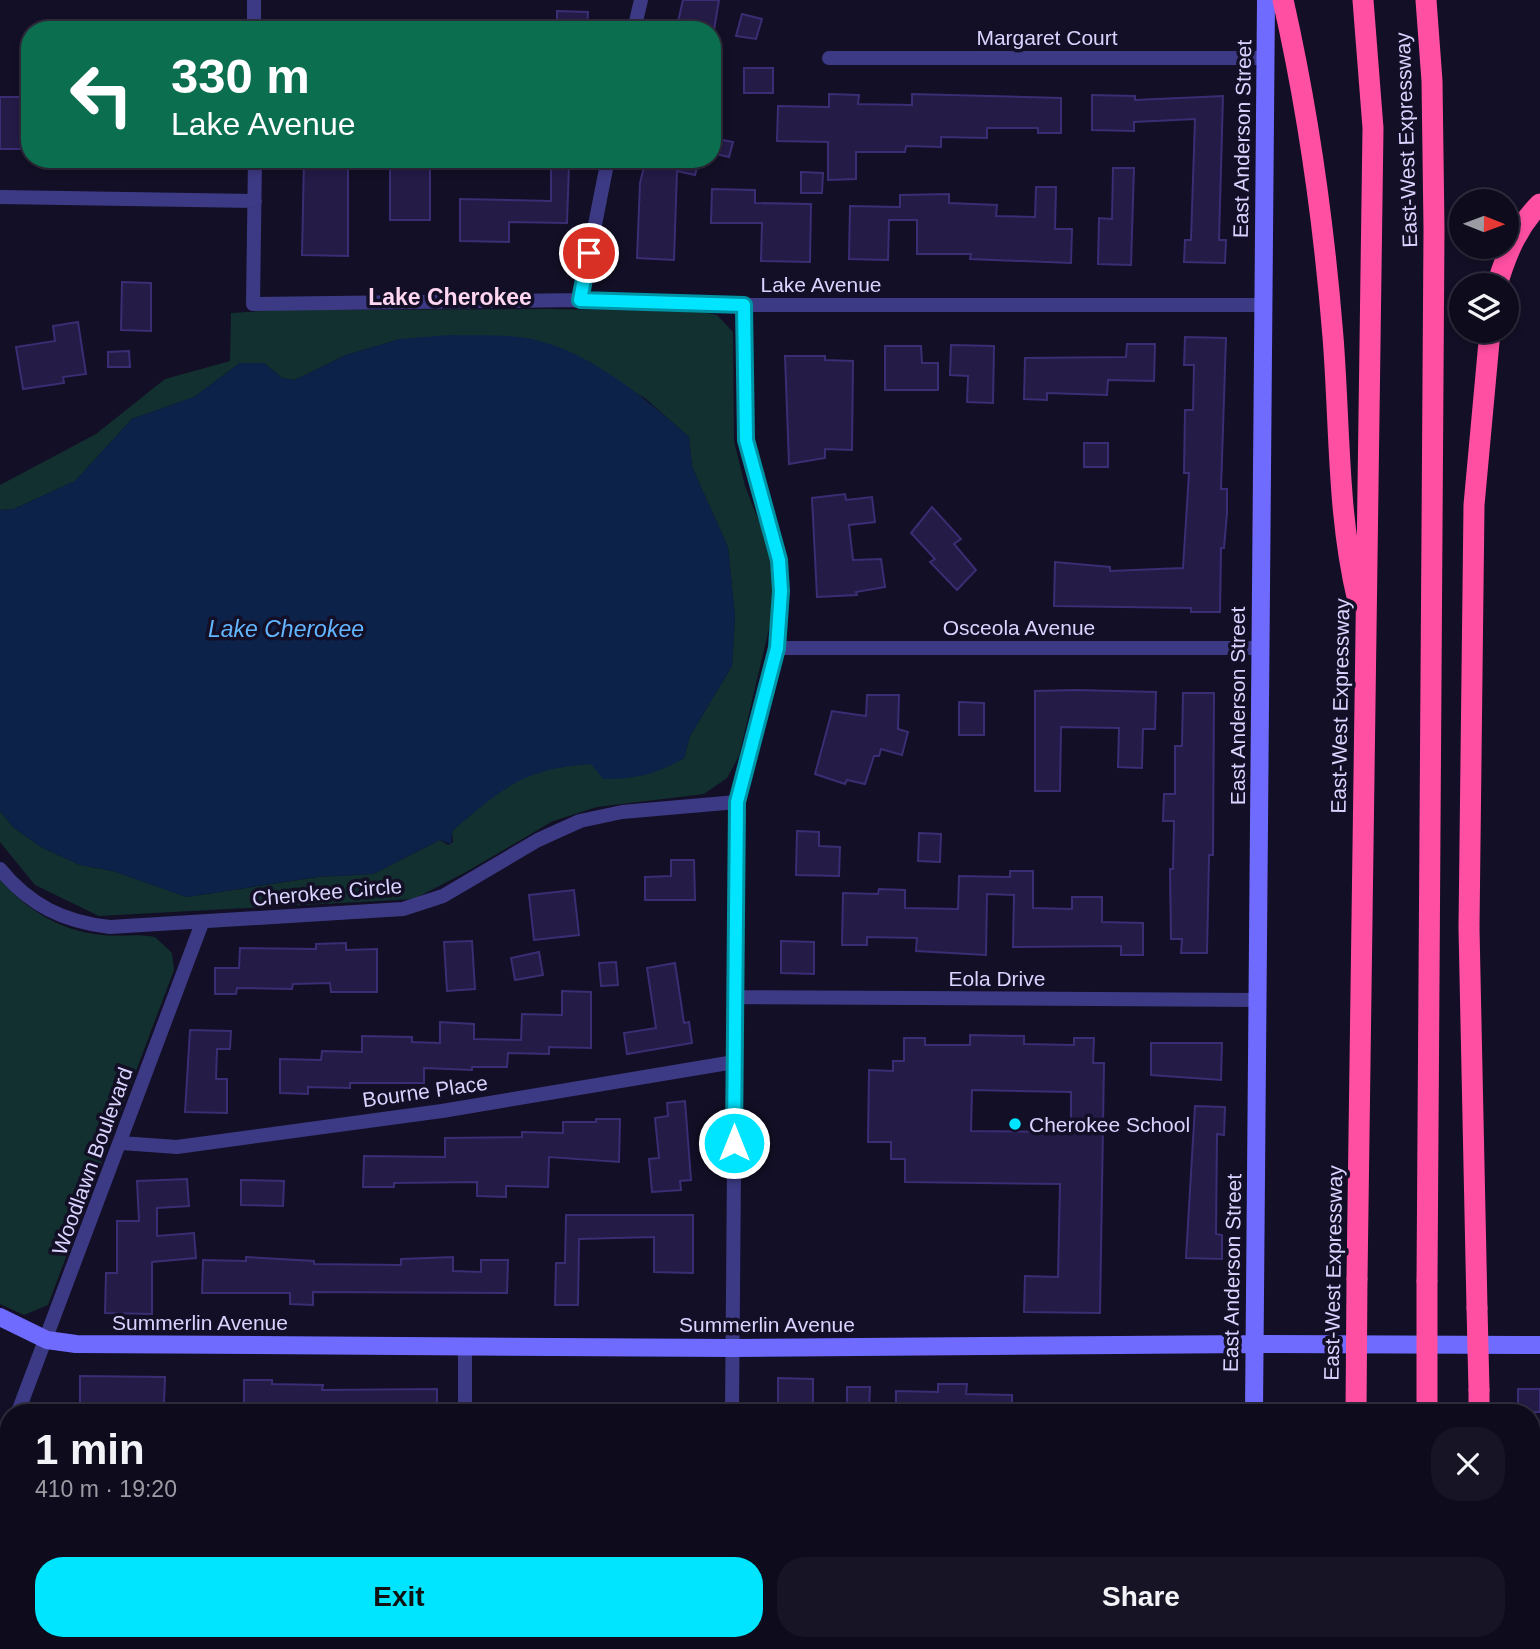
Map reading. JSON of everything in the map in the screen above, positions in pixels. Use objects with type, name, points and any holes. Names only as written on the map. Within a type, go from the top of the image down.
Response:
[{"type":"highway","points":[[1283,0],[1295,54],[1332,323],[1348,558],[1366,630]]},
{"type":"highway","name":"East-West Expressway","points":[[1356,1404],[1373,128],[1363,0]]},
{"type":"highway","name":"East-West Expressway","points":[[1426,0],[1432,81],[1434,229],[1427,1404]]},
{"type":"highway","points":[[1501,273],[1507,252],[1530,215],[1540,205]]},
{"type":"highway","points":[[1479,1404],[1469,928],[1473,544],[1479,429],[1489,343]]},
{"type":"street","points":[[254,0],[254,21]]},
{"type":"street","points":[[636,21],[640,0]]},
{"type":"street","name":"East Anderson Street","points":[[1254,1404],[1266,0]]},
{"type":"street","name":"Margaret Court","points":[[828,58],[1265,58]]},
{"type":"street","points":[[0,197],[255,201],[255,168]]},
{"type":"street","points":[[580,300],[606,168]]},
{"type":"street","name":"Lake Avenue","points":[[255,201],[253,304],[580,300],[744,305],[1263,304]]},
{"type":"street","points":[[732,1404],[737,802],[777,648],[781,591],[779,560],[745,430],[744,305]]},
{"type":"street","name":"Osceola Avenue","points":[[777,648],[1260,648]]},
{"type":"street","name":"Cherokee Circle","points":[[0,869],[27,898],[52,913],[82,924],[110,927],[403,909],[443,896],[538,839],[580,821],[622,812],[737,802]]},
{"type":"street","name":"Woodlawn Boulevard","points":[[21,1404],[202,923]]},
{"type":"street","name":"Eola Drive","points":[[736,998],[1257,1000]]},
{"type":"street","name":"Bourne Place","points":[[121,1143],[189,1145],[442,1111],[734,1062]]},
{"type":"street","name":"Summerlin Avenue","points":[[0,1317],[47,1340],[76,1344],[732,1348],[1540,1345]]},
{"type":"street","points":[[464,1404],[465,1345]]},
{"type":"green space","points":[[551,309],[705,312],[717,315],[733,332],[734,441],[745,486],[760,524],[773,571],[772,616],[739,756],[727,778],[704,794],[597,807],[553,821],[414,899],[99,916],[35,885],[0,842],[0,811],[14,828],[41,847],[80,865],[113,871],[187,897],[317,877],[373,874],[440,840],[448,845],[453,842],[452,831],[513,783],[529,776],[566,766],[601,764],[650,767],[684,758],[690,736],[732,666],[735,617],[728,547],[692,467],[689,437],[646,399],[569,352],[400,339],[346,355],[295,380],[282,378],[264,363],[240,363],[194,397],[132,419],[75,481],[14,509],[0,510],[0,485],[96,434],[165,379],[230,361],[231,313],[279,310]]},
{"type":"green space","points":[[0,879],[33,909],[72,929],[102,935],[155,937],[172,953],[174,970],[48,1305],[24,1315],[0,1304]]},
{"type":"water","name":"Lake Cherokee","points":[[449,335],[519,337],[566,350],[611,375],[689,437],[692,467],[728,547],[735,617],[732,666],[690,736],[684,758],[654,772],[625,778],[603,779],[591,764],[530,776],[500,792],[452,831],[451,844],[440,840],[373,874],[316,877],[187,897],[113,871],[80,865],[41,847],[14,828],[0,811],[0,510],[14,509],[75,481],[132,419],[194,397],[240,363],[264,363],[282,378],[295,380],[346,355],[400,339]]},
{"type":"building","points":[[683,0],[719,0],[716,21],[678,21]]},
{"type":"building","points":[[557,11],[588,12],[588,21],[557,21]]},
{"type":"building","points":[[742,14],[762,19],[756,39],[736,36]]},
{"type":"building","points":[[744,68],[773,68],[773,93],[744,93]]},
{"type":"building","points":[[829,94],[859,95],[858,104],[912,105],[912,94],[1061,98],[1061,133],[1038,133],[1038,128],[987,128],[987,138],[941,137],[941,147],[906,146],[905,152],[856,152],[856,179],[828,180],[828,142],[777,141],[778,106],[829,107]]},
{"type":"building","points":[[1092,95],[1135,96],[1135,100],[1223,96],[1219,240],[1226,240],[1225,263],[1184,262],[1185,240],[1191,240],[1195,119],[1134,122],[1134,131],[1092,130]]},
{"type":"building","points":[[0,97],[21,97],[21,149],[0,149]]},
{"type":"building","points":[[721,140],[733,142],[729,157],[721,155]]},
{"type":"building","points":[[304,168],[348,168],[348,256],[302,255]]},
{"type":"building","points":[[390,168],[430,168],[430,220],[390,220]]},
{"type":"building","points":[[551,168],[569,168],[567,223],[509,222],[509,242],[460,241],[460,199],[551,201]]},
{"type":"building","points":[[644,168],[697,168],[695,175],[677,171],[674,260],[637,258],[640,183]]},
{"type":"building","points":[[1113,168],[1134,168],[1131,265],[1098,264],[1099,218],[1112,219]]},
{"type":"building","points":[[801,172],[823,173],[822,193],[801,193]]},
{"type":"building","points":[[1036,187],[1056,187],[1055,229],[1072,229],[1071,263],[970,259],[971,254],[917,254],[917,220],[889,220],[888,260],[849,259],[850,206],[900,207],[900,195],[949,194],[949,203],[997,205],[996,216],[1035,217]]},
{"type":"building","points":[[712,189],[755,190],[755,203],[811,204],[810,262],[761,261],[762,223],[711,223]]},
{"type":"building","points":[[122,282],[151,283],[151,331],[121,330]]},
{"type":"building","points":[[78,322],[86,374],[63,377],[64,383],[23,389],[16,347],[55,341],[53,326]]},
{"type":"building","points":[[1185,337],[1226,338],[1221,489],[1227,489],[1227,513],[1224,548],[1221,548],[1220,612],[1191,612],[1191,608],[1054,606],[1055,562],[1110,567],[1110,571],[1183,568],[1189,473],[1184,473],[1185,410],[1193,410],[1194,365],[1184,365]]},
{"type":"building","points":[[1127,344],[1155,344],[1154,381],[1108,380],[1107,395],[1047,393],[1047,400],[1024,399],[1025,358],[1126,357]]},
{"type":"building","points":[[951,345],[994,346],[993,403],[967,402],[968,376],[950,375]]},
{"type":"building","points":[[885,346],[921,346],[922,363],[938,363],[938,390],[885,390]]},
{"type":"building","points":[[129,351],[130,367],[108,367],[108,352]]},
{"type":"building","points":[[785,356],[825,356],[825,360],[853,361],[852,450],[825,449],[825,458],[789,464]]},
{"type":"building","points":[[1084,443],[1108,443],[1108,467],[1084,467]]},
{"type":"building","points":[[845,494],[846,500],[872,497],[875,522],[849,525],[853,560],[881,559],[885,587],[856,592],[857,595],[817,597],[812,498]]},
{"type":"building","points":[[932,507],[961,539],[954,544],[976,570],[957,590],[930,562],[935,559],[911,533]]},
{"type":"building","points":[[1035,691],[1156,692],[1155,729],[1143,729],[1142,768],[1118,767],[1119,728],[1061,727],[1060,791],[1035,791]]},
{"type":"building","points":[[1183,693],[1214,693],[1213,855],[1209,855],[1207,953],[1181,953],[1182,939],[1171,939],[1170,869],[1173,869],[1174,821],[1163,821],[1164,794],[1175,794],[1175,746],[1182,746]]},
{"type":"building","points":[[867,695],[899,695],[898,729],[908,732],[902,755],[881,749],[879,756],[874,756],[865,784],[847,780],[845,784],[815,774],[832,711],[866,716]]},
{"type":"building","points":[[959,702],[984,703],[984,735],[959,735]]},
{"type":"building","points":[[797,831],[819,832],[819,846],[840,847],[839,876],[796,875]]},
{"type":"building","points":[[919,833],[941,834],[940,862],[918,861]]},
{"type":"building","points":[[671,860],[694,860],[695,900],[645,900],[645,877],[671,876]]},
{"type":"building","points":[[1010,871],[1033,871],[1033,908],[1072,909],[1072,897],[1102,897],[1102,922],[1143,923],[1143,955],[1121,955],[1121,946],[1013,947],[1014,895],[987,894],[986,955],[916,951],[917,938],[867,937],[867,945],[842,945],[843,893],[878,894],[879,889],[905,890],[905,908],[958,909],[959,876],[1010,877]]},
{"type":"building","points":[[574,890],[579,935],[534,940],[529,895]]},
{"type":"building","points":[[472,941],[475,989],[447,991],[444,942]]},
{"type":"building","points":[[781,941],[814,942],[814,974],[781,973]]},
{"type":"building","points":[[346,943],[346,950],[377,949],[377,992],[331,992],[330,983],[293,984],[292,989],[237,988],[236,994],[215,994],[215,968],[239,968],[240,948],[316,949],[316,944]]},
{"type":"building","points":[[539,952],[543,975],[515,980],[511,958]]},
{"type":"building","points":[[616,962],[618,985],[601,986],[599,963]]},
{"type":"building","points":[[675,963],[684,1023],[689,1022],[692,1043],[627,1054],[624,1033],[656,1028],[647,968]]},
{"type":"building","points":[[562,991],[591,992],[591,1048],[549,1047],[549,1054],[508,1053],[507,1067],[472,1067],[472,1070],[424,1068],[424,1083],[350,1083],[350,1088],[308,1087],[308,1094],[280,1093],[280,1059],[321,1060],[322,1051],[362,1052],[362,1036],[412,1037],[412,1042],[440,1043],[440,1022],[474,1024],[474,1039],[521,1040],[522,1014],[562,1015]]},
{"type":"building","points":[[190,1030],[231,1031],[230,1049],[217,1049],[216,1079],[227,1079],[227,1113],[185,1112]]},
{"type":"building","points":[[970,1035],[1024,1036],[1024,1044],[1074,1045],[1074,1038],[1094,1038],[1093,1063],[1104,1063],[1100,1313],[1024,1312],[1025,1276],[1058,1277],[1060,1184],[905,1182],[905,1159],[891,1159],[891,1142],[868,1142],[869,1070],[893,1071],[893,1061],[904,1061],[904,1038],[925,1038],[925,1045],[970,1045]],"holes":[[[972,1090],[1071,1092],[1071,1132],[971,1131]]]},
{"type":"building","points":[[1151,1043],[1222,1043],[1221,1080],[1151,1075]]},
{"type":"building","points":[[685,1101],[691,1180],[680,1181],[681,1190],[652,1192],[649,1159],[659,1158],[655,1118],[668,1116],[667,1103]]},
{"type":"building","points":[[1195,1106],[1225,1107],[1224,1135],[1217,1134],[1216,1234],[1222,1235],[1222,1259],[1186,1258]]},
{"type":"building","points":[[596,1119],[620,1119],[619,1162],[549,1157],[548,1187],[506,1186],[506,1197],[477,1196],[477,1182],[394,1183],[394,1187],[363,1187],[364,1156],[445,1157],[445,1138],[522,1137],[522,1132],[563,1133],[563,1122],[596,1122]]},
{"type":"building","points":[[187,1179],[189,1206],[157,1208],[157,1236],[194,1233],[196,1258],[152,1262],[152,1314],[105,1313],[106,1273],[117,1273],[117,1221],[139,1221],[137,1181]]},
{"type":"building","points":[[241,1180],[284,1181],[283,1206],[241,1205]]},
{"type":"building","points":[[566,1215],[693,1215],[693,1273],[654,1272],[654,1237],[579,1239],[578,1305],[555,1305],[556,1263],[565,1263]]},
{"type":"building","points":[[246,1257],[314,1261],[314,1264],[401,1265],[401,1259],[453,1257],[453,1271],[481,1272],[481,1260],[508,1260],[507,1293],[313,1292],[313,1305],[290,1304],[290,1293],[202,1293],[203,1260],[246,1261]]},
{"type":"building","points":[[80,1376],[165,1377],[164,1403],[80,1404]]},
{"type":"building","points":[[778,1378],[813,1379],[813,1404],[778,1404]]},
{"type":"building","points":[[244,1380],[272,1380],[272,1384],[323,1385],[322,1390],[437,1389],[437,1404],[244,1404]]},
{"type":"building","points":[[938,1384],[967,1384],[966,1394],[1012,1395],[1012,1404],[896,1404],[896,1391],[938,1392]]},
{"type":"building","points":[[847,1387],[870,1387],[869,1404],[847,1404]]},
{"type":"building","points":[[1518,1389],[1540,1389],[1540,1404],[1518,1404]]},
{"type":"place","name":"Cherokee School","points":[[1015,1124]]},
{"type":"district","name":"Lake Cherokee","points":[[450,297]]},
{"type":"route","points":[[589,253],[580,300],[744,305],[746,440],[779,560],[781,591],[777,648],[737,802],[734,1143]]}]
